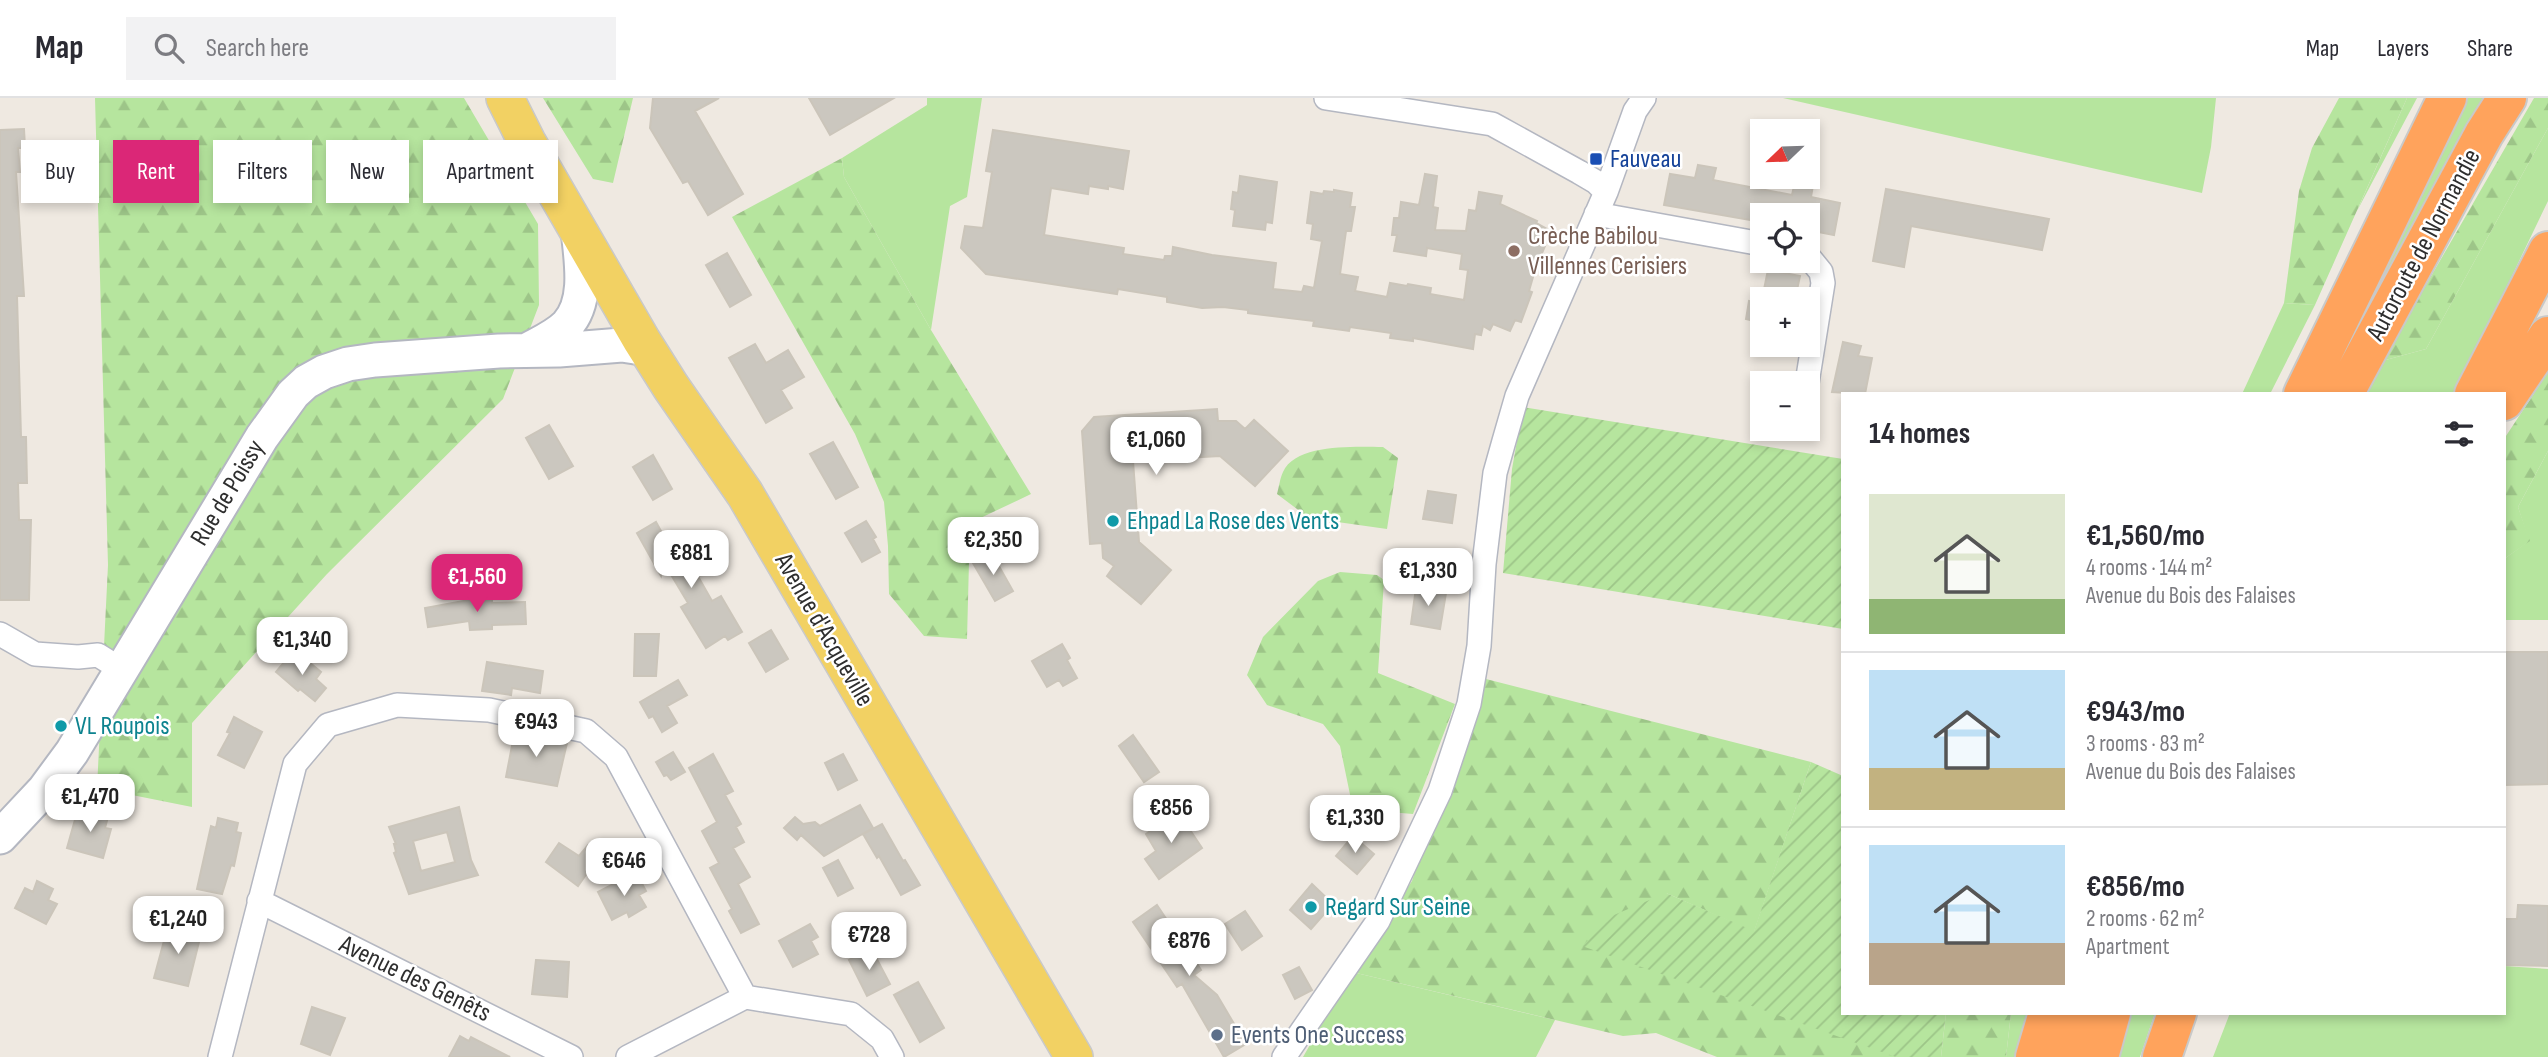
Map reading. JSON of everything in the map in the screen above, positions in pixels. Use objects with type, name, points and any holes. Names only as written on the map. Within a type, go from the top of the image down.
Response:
[{"type":"highway","points":[[2304,392],[2447,98]]},
{"type":"highway","name":"Autoroute de Normandie","points":[[2345,392],[2484,134],[2507,98]]},
{"type":"highway","points":[[2475,392],[2548,251]]},
{"type":"highway","points":[[2506,398],[2548,336]]},
{"type":"highway","points":[[2035,1057],[2047,1015]]},
{"type":"highway","points":[[2071,1057],[2080,1015]]},
{"type":"highway","points":[[2099,1057],[2110,1015]]},
{"type":"highway","points":[[2162,1057],[2177,1015]]},
{"type":"main road","name":"Avenue d'Acqueville","points":[[505,98],[578,230],[629,288],[648,349],[745,494],[1074,1057]]},
{"type":"main road","points":[[526,98],[629,288],[713,419],[745,494]]},
{"type":"street","points":[[1326,98],[1492,124],[1596,182],[1606,192]]},
{"type":"street","points":[[1284,1057],[1378,921],[1440,791],[1469,704],[1479,646],[1495,473],[1504,441],[1517,396],[1606,192],[1638,100]]},
{"type":"street","points":[[1596,214],[1750,242]]},
{"type":"street","points":[[529,349],[566,326],[578,308],[581,282],[578,230]]},
{"type":"street","points":[[1809,371],[1823,283],[1820,271]]},
{"type":"street","points":[[578,308],[608,299],[629,288]]},
{"type":"street","points":[[579,348],[610,325],[619,314],[629,288]]},
{"type":"street","name":"Rue de Poissy","points":[[0,837],[58,773],[262,437],[293,394],[306,382],[324,372],[375,360],[622,345],[648,349]]},
{"type":"street","points":[[0,634],[35,654],[78,657],[98,655],[122,670]]},
{"type":"street","points":[[220,1057],[295,764],[328,725],[397,705],[489,710],[586,731],[616,757],[745,997]]},
{"type":"street","name":"Avenue des Genêts","points":[[259,901],[571,1057]]},
{"type":"street","points":[[628,1057],[745,997],[851,1014],[882,1039],[892,1057]]},
{"type":"green space","points":[[95,98],[464,98],[489,140],[423,140],[423,203],[526,203],[538,224],[539,305],[503,399],[327,574],[192,723],[192,807],[97,788],[108,565],[98,203],[99,140],[96,140]]},
{"type":"green space","points":[[543,98],[633,98],[613,183],[593,179]]},
{"type":"green space","points":[[927,98],[982,98],[967,197],[950,206],[931,330],[844,177],[842,158],[927,105]]},
{"type":"green space","points":[[1783,98],[2216,98],[2211,147],[2202,193]]},
{"type":"green space","points":[[2339,98],[2407,98],[2315,305],[2284,303],[2299,191],[2312,148]]},
{"type":"green space","points":[[2407,98],[2417,98],[2357,211]]},
{"type":"green space","points":[[2459,98],[2486,98],[2443,170],[2327,392],[2314,392]]},
{"type":"green space","points":[[2534,98],[2548,98],[2548,128],[2426,349],[2382,361]]},
{"type":"green space","points":[[2548,128],[2548,201],[2456,392],[2367,392],[2382,361],[2426,349]]},
{"type":"green space","points":[[842,158],[844,177],[931,330],[1031,494],[970,523],[967,639],[924,636],[889,594],[884,502],[855,434],[732,217]]},
{"type":"green space","points":[[2284,303],[2315,305],[2271,392],[2243,392]]},
{"type":"green space","points":[[2548,372],[2548,451],[2518,507],[2530,541],[2506,558],[2506,436]]},
{"type":"green space","points":[[1523,407],[1841,459],[1841,629],[1503,573],[1512,469]]},
{"type":"green space","points":[[1343,447],[1383,447],[1398,458],[1387,529],[1309,518],[1277,494],[1283,472],[1300,456],[1313,451]]},
{"type":"green space","points":[[2548,451],[2548,620],[2506,620],[2506,558],[2529,541],[2518,507]]},
{"type":"green space","points":[[1340,572],[1377,575],[1384,580],[1378,673],[1455,704],[1413,814],[1353,809],[1340,746],[1323,724],[1267,705],[1247,675],[1263,637],[1318,581]]},
{"type":"green space","points":[[1486,679],[1811,762],[1754,932],[1666,893],[1897,1057],[1717,1057],[1656,1033],[1623,1036],[1352,972],[1412,881],[1466,714]]},
{"type":"green space","points":[[1811,762],[1841,775],[1841,1015],[1946,1015],[1941,1057],[1896,1057],[1582,946],[1614,915],[1666,893],[1754,931]]},
{"type":"green space","points":[[2506,966],[2548,969],[2548,1057],[2213,1057],[2229,1015],[2506,1015]]},
{"type":"green space","points":[[1352,972],[1555,1020],[1536,1057],[1303,1057]]},
{"type":"green space","points":[[1946,1015],[2011,1015],[2006,1057],[1941,1057]]},
{"type":"green space","points":[[2011,1015],[2028,1015],[2016,1057],[2006,1057]]},
{"type":"green space","points":[[2125,1015],[2154,1015],[2140,1057],[2112,1057]]},
{"type":"building","points":[[653,98],[719,98],[695,111],[743,194],[708,215],[688,181],[683,183],[650,128]]},
{"type":"building","points":[[809,98],[894,98],[830,135]]},
{"type":"building","points":[[24,129],[25,140],[21,140],[21,148],[18,148],[20,172],[16,172],[24,296],[17,296],[21,437],[26,437],[27,483],[18,483],[19,520],[31,520],[29,600],[0,600],[0,130]]},
{"type":"building","points":[[993,130],[1129,151],[1123,189],[1089,186],[1088,194],[1051,188],[1044,235],[1124,248],[1123,254],[1164,260],[1165,256],[1172,256],[1173,247],[1276,263],[1273,289],[1302,292],[1304,286],[1314,288],[1322,241],[1311,239],[1313,224],[1307,223],[1311,192],[1323,194],[1324,191],[1334,190],[1352,193],[1350,207],[1355,207],[1351,231],[1346,231],[1340,274],[1358,277],[1355,291],[1387,297],[1390,283],[1408,284],[1431,288],[1430,294],[1464,300],[1468,270],[1460,269],[1462,254],[1427,248],[1426,256],[1394,251],[1397,235],[1392,235],[1394,218],[1399,218],[1401,202],[1419,205],[1425,174],[1437,176],[1433,207],[1438,208],[1435,230],[1466,231],[1469,210],[1476,211],[1479,192],[1502,196],[1500,204],[1537,221],[1536,223],[1547,229],[1541,245],[1545,246],[1535,270],[1529,291],[1532,292],[1521,322],[1515,320],[1510,331],[1493,324],[1490,330],[1483,326],[1481,335],[1475,334],[1473,349],[1413,338],[1413,341],[1390,338],[1391,333],[1350,327],[1349,331],[1313,326],[1314,321],[1248,313],[1248,310],[1202,308],[1167,302],[1167,297],[1118,289],[1117,294],[986,274],[961,248],[965,226],[983,228],[992,172],[986,171]]},
{"type":"building","points":[[1698,165],[1716,168],[1713,180],[1750,189],[1792,195],[1793,189],[1812,189],[1811,197],[1840,203],[1834,235],[1820,232],[1820,203],[1750,203],[1750,220],[1664,205],[1670,174],[1695,178]]},
{"type":"building","points":[[1240,176],[1277,182],[1272,223],[1266,222],[1265,230],[1233,226],[1233,192],[1238,193]]},
{"type":"building","points":[[1886,189],[2049,219],[2042,250],[1911,226],[1904,267],[1873,261]]},
{"type":"building","points":[[727,253],[751,295],[730,307],[706,265]]},
{"type":"building","points":[[1767,273],[1800,276],[1798,287],[1764,287]]},
{"type":"building","points":[[1749,301],[1750,320],[1746,319]]},
{"type":"building","points":[[1843,342],[1861,346],[1858,356],[1872,358],[1865,392],[1832,392]]},
{"type":"building","points":[[755,344],[766,363],[788,350],[804,377],[781,390],[792,408],[766,423],[729,358]]},
{"type":"building","name":"Ehpad La Rose des Vents","points":[[1217,409],[1218,421],[1236,421],[1245,429],[1254,420],[1288,451],[1255,486],[1220,456],[1133,461],[1139,542],[1171,570],[1141,604],[1107,576],[1114,566],[1103,558],[1102,543],[1090,544],[1082,431],[1094,417]]},
{"type":"building","points":[[549,425],[573,466],[549,479],[526,438]]},
{"type":"building","points":[[833,442],[858,487],[836,499],[810,454]]},
{"type":"building","points":[[653,455],[672,489],[653,500],[633,467]]},
{"type":"building","points":[[1428,491],[1456,495],[1452,523],[1423,519]]},
{"type":"building","points":[[866,521],[876,537],[873,539],[880,552],[862,562],[845,533]]},
{"type":"building","points":[[656,522],[671,549],[678,545],[712,601],[721,596],[742,632],[728,640],[725,636],[706,648],[681,607],[688,603],[667,568],[662,571],[661,576],[637,533]]},
{"type":"building","points":[[991,552],[1013,591],[995,601],[973,563]]},
{"type":"building","points":[[1416,588],[1446,593],[1440,629],[1411,624]]},
{"type":"building","points":[[492,599],[492,603],[525,602],[526,624],[492,625],[492,629],[470,630],[469,621],[428,627],[425,608]]},
{"type":"building","points":[[771,630],[788,659],[766,672],[749,643]]},
{"type":"building","points":[[635,634],[659,634],[656,676],[634,676]]},
{"type":"building","points":[[1062,644],[1077,678],[1063,686],[1059,680],[1047,687],[1032,661]]},
{"type":"building","points":[[2506,652],[2548,652],[2548,784],[2506,785]]},
{"type":"building","points":[[291,654],[301,662],[304,658],[321,672],[316,679],[326,688],[315,701],[300,689],[298,691],[276,672]]},
{"type":"building","points":[[487,662],[543,671],[540,693],[512,688],[511,695],[482,691]]},
{"type":"building","points":[[678,680],[687,695],[667,706],[677,723],[662,732],[653,716],[649,718],[640,702]]},
{"type":"building","points":[[234,717],[262,732],[244,768],[218,755],[230,733],[227,732]]},
{"type":"building","points":[[515,730],[567,743],[557,786],[506,777]]},
{"type":"building","points":[[1133,735],[1159,772],[1144,782],[1119,746]]},
{"type":"building","points":[[673,752],[685,772],[671,780],[667,775],[664,776],[656,762]]},
{"type":"building","points":[[713,754],[733,791],[725,795],[741,824],[736,827],[744,842],[733,848],[750,877],[738,884],[759,924],[741,933],[729,911],[732,909],[710,868],[719,863],[702,831],[717,822],[689,768]]},
{"type":"building","points":[[843,754],[857,780],[838,790],[825,763]]},
{"type":"building","points":[[860,805],[873,828],[824,856],[801,835],[797,840],[784,828],[795,817],[803,824],[815,822],[820,826]]},
{"type":"building","points":[[459,807],[471,860],[478,875],[409,894],[394,853],[396,844],[389,827]],"holes":[[[447,832],[455,862],[421,871],[413,841]]]},
{"type":"building","points":[[78,809],[108,817],[105,828],[111,829],[103,858],[67,848]]},
{"type":"building","points":[[1178,812],[1202,848],[1159,879],[1145,859],[1156,851],[1146,834]]},
{"type":"building","points":[[218,818],[238,823],[236,832],[241,833],[234,866],[231,865],[222,894],[197,889],[211,826],[216,828]]},
{"type":"building","points":[[882,824],[920,885],[901,895],[863,834]]},
{"type":"building","points":[[1353,836],[1374,854],[1357,874],[1336,856]]},
{"type":"building","points":[[559,843],[579,856],[588,845],[601,853],[578,886],[546,862]]},
{"type":"building","points":[[838,860],[853,888],[838,896],[823,868]]},
{"type":"building","points":[[638,876],[646,891],[639,895],[646,907],[629,917],[627,912],[612,920],[598,892],[619,881],[621,885]]},
{"type":"building","points":[[37,881],[53,889],[48,900],[57,904],[46,924],[15,908],[25,888],[33,892]]},
{"type":"building","name":"Regard Sur Seine","points":[[1312,884],[1333,904],[1311,929],[1290,910]]},
{"type":"building","points":[[1157,905],[1179,938],[1183,936],[1195,953],[1192,956],[1201,970],[1194,975],[1217,995],[1246,1044],[1224,1057],[1182,984],[1177,987],[1133,922]]},
{"type":"building","points":[[2518,905],[2548,906],[2548,966],[2506,965],[2506,919],[2517,919]]},
{"type":"building","points":[[1245,911],[1262,936],[1242,950],[1225,924]]},
{"type":"building","points":[[810,924],[818,937],[811,941],[818,954],[793,967],[779,941]]},
{"type":"building","points":[[168,926],[201,934],[188,986],[154,978]]},
{"type":"building","points":[[871,948],[890,984],[867,996],[849,960]]},
{"type":"building","points":[[536,960],[569,962],[567,997],[532,994]]},
{"type":"building","points":[[1299,967],[1312,990],[1295,999],[1283,975]]},
{"type":"building","points":[[918,982],[944,1028],[920,1042],[894,995]]},
{"type":"building","points":[[312,1007],[345,1018],[330,1055],[301,1044]]},
{"type":"building","points":[[460,1036],[469,1041],[471,1037],[510,1057],[449,1057]]},
{"type":"place","name":"Fauveau","points":[[1596,159]]},
{"type":"place","name":"Crèche Babilou Villennes Cerisiers","points":[[1514,251]]},
{"type":"place","name":"Ehpad La Rose des Vents","points":[[1113,521]]},
{"type":"place","name":"VL Roupois","points":[[61,726]]},
{"type":"place","name":"Regard Sur Seine","points":[[1311,907]]},
{"type":"place","name":"Events One Success","points":[[1217,1035]]}]
